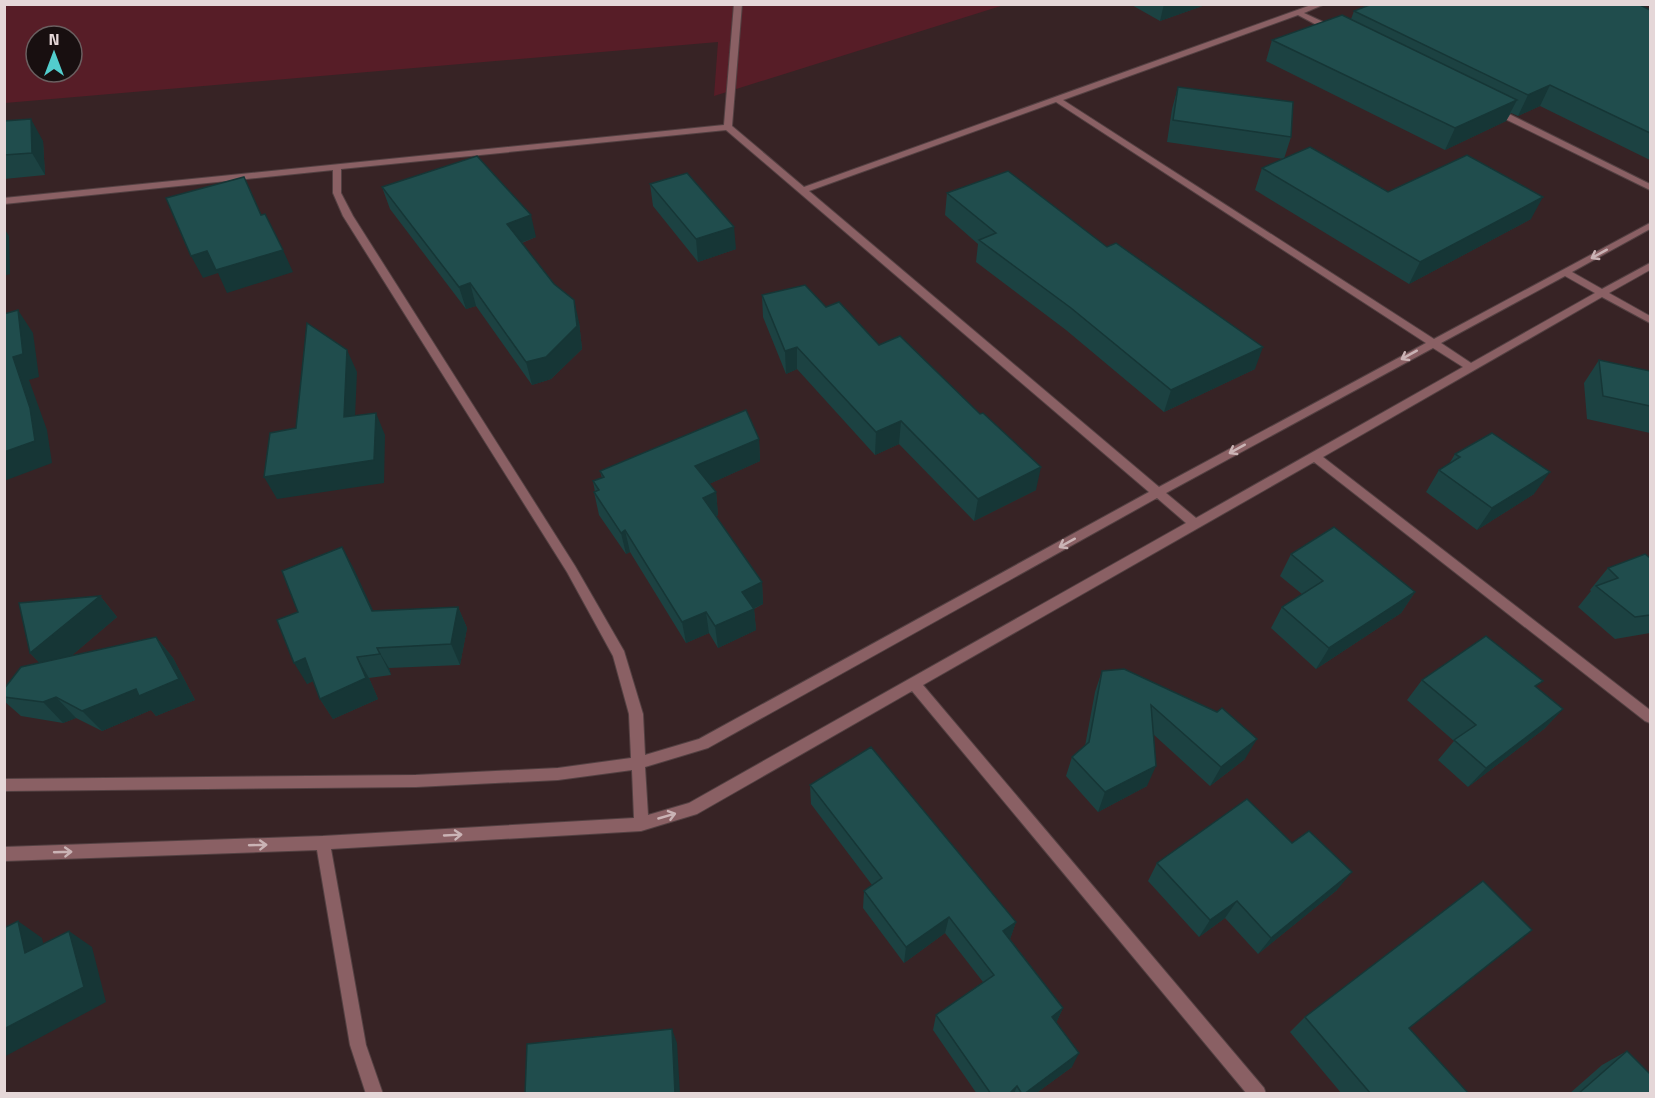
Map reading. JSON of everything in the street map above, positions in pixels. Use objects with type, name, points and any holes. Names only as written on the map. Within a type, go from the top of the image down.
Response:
[{"type":"street","points":[[728,127],[738,4]]},
{"type":"street","points":[[804,190],[1322,4]]},
{"type":"street","points":[[1299,13],[1342,34]]},
{"type":"street","points":[[1058,99],[1470,367]]},
{"type":"street","points":[[1491,108],[1650,187]]},
{"type":"street","points":[[4,201],[728,127],[1195,524]]},
{"type":"street","points":[[337,168],[337,193],[348,216],[571,569],[619,655],[636,714],[641,824]]},
{"type":"street","points":[[4,785],[416,781],[558,774],[639,763],[703,744],[1432,342],[1650,226]]},
{"type":"street","points":[[4,854],[323,843],[641,824],[692,809],[1650,266]]},
{"type":"street","points":[[1565,272],[1650,320]]},
{"type":"street","points":[[1314,456],[1650,717]]},
{"type":"street","points":[[914,683],[1258,1094]]},
{"type":"street","points":[[323,843],[358,1046],[375,1094]]},
{"type":"shaded area","points":[[5,5],[1004,5],[714,96],[718,42],[5,103]]},
{"type":"building","points":[[1372,4],[1638,4],[1650,10],[1650,133],[1550,85],[1528,95],[1354,11]]},
{"type":"building","points":[[1342,15],[1517,100],[1455,128],[1272,40]]},
{"type":"building","points":[[1178,87],[1293,102],[1291,137],[1173,120]]},
{"type":"building","points":[[31,119],[32,153],[4,155],[4,121]]},
{"type":"building","points":[[1310,147],[1388,192],[1467,155],[1543,197],[1420,262],[1262,168]]},
{"type":"building","points":[[477,156],[531,215],[507,224],[554,284],[574,300],[577,326],[546,357],[526,362],[470,283],[459,287],[382,187]]},
{"type":"building","points":[[1008,171],[1107,247],[1116,243],[1263,347],[1171,390],[1071,308],[979,240],[996,233],[947,193]]},
{"type":"building","points":[[687,173],[734,227],[696,239],[650,184]]},
{"type":"building","points":[[244,177],[261,215],[265,214],[283,250],[216,270],[207,251],[191,256],[166,198]]},
{"type":"building","points":[[805,285],[826,307],[839,302],[879,345],[900,336],[980,414],[983,413],[1041,467],[978,499],[901,421],[876,432],[797,347],[785,351],[762,295]]},
{"type":"building","points":[[18,310],[23,354],[13,357],[30,408],[35,441],[4,452],[4,314]]},
{"type":"building","points":[[307,323],[347,350],[344,417],[376,413],[374,460],[264,477],[270,433],[296,428]]},
{"type":"building","points":[[1599,360],[1650,371],[1650,406],[1603,396]]},
{"type":"building","points":[[746,410],[759,439],[695,466],[716,492],[703,498],[762,582],[742,592],[754,609],[715,626],[706,612],[682,622],[625,530],[621,533],[594,492],[599,490],[593,481],[604,477],[600,471]]},
{"type":"building","points":[[1492,433],[1550,472],[1492,508],[1439,470],[1460,457],[1455,454]]},
{"type":"building","points":[[1334,527],[1415,592],[1329,648],[1282,607],[1323,581],[1291,554]]},
{"type":"building","points":[[342,547],[372,611],[458,607],[451,644],[377,648],[380,654],[357,657],[366,678],[320,699],[305,658],[294,663],[277,620],[298,612],[282,571]]},
{"type":"building","points":[[1645,554],[1650,558],[1650,615],[1635,617],[1596,586],[1618,578],[1608,568]]},
{"type":"building","points":[[100,596],[30,653],[19,603]]},
{"type":"building","points":[[1486,636],[1543,681],[1535,686],[1563,709],[1486,768],[1454,740],[1476,725],[1422,680]]},
{"type":"building","points":[[156,637],[179,679],[139,696],[136,689],[82,711],[56,697],[43,702],[4,697],[4,689],[21,667]]},
{"type":"building","points":[[1124,669],[1217,712],[1222,708],[1257,739],[1221,767],[1151,705],[1156,766],[1105,792],[1072,757],[1089,742],[1102,671]]},
{"type":"building","points":[[871,747],[1016,922],[1003,931],[1063,1008],[1052,1017],[1079,1053],[1024,1094],[1017,1086],[1009,1094],[991,1094],[936,1015],[994,975],[949,917],[906,947],[864,891],[882,878],[810,785]]},
{"type":"building","points":[[1247,799],[1292,843],[1309,831],[1352,872],[1271,938],[1237,901],[1210,920],[1157,863]]},
{"type":"building","points":[[1483,881],[1532,930],[1409,1028],[1469,1094],[1371,1094],[1305,1017]]},
{"type":"building","points":[[18,921],[25,953],[69,931],[84,987],[4,1029],[4,928]]},
{"type":"building","points":[[672,1029],[675,1094],[525,1094],[527,1044]]},
{"type":"building","points":[[1627,1051],[1650,1074],[1650,1094],[1578,1094]]}]
